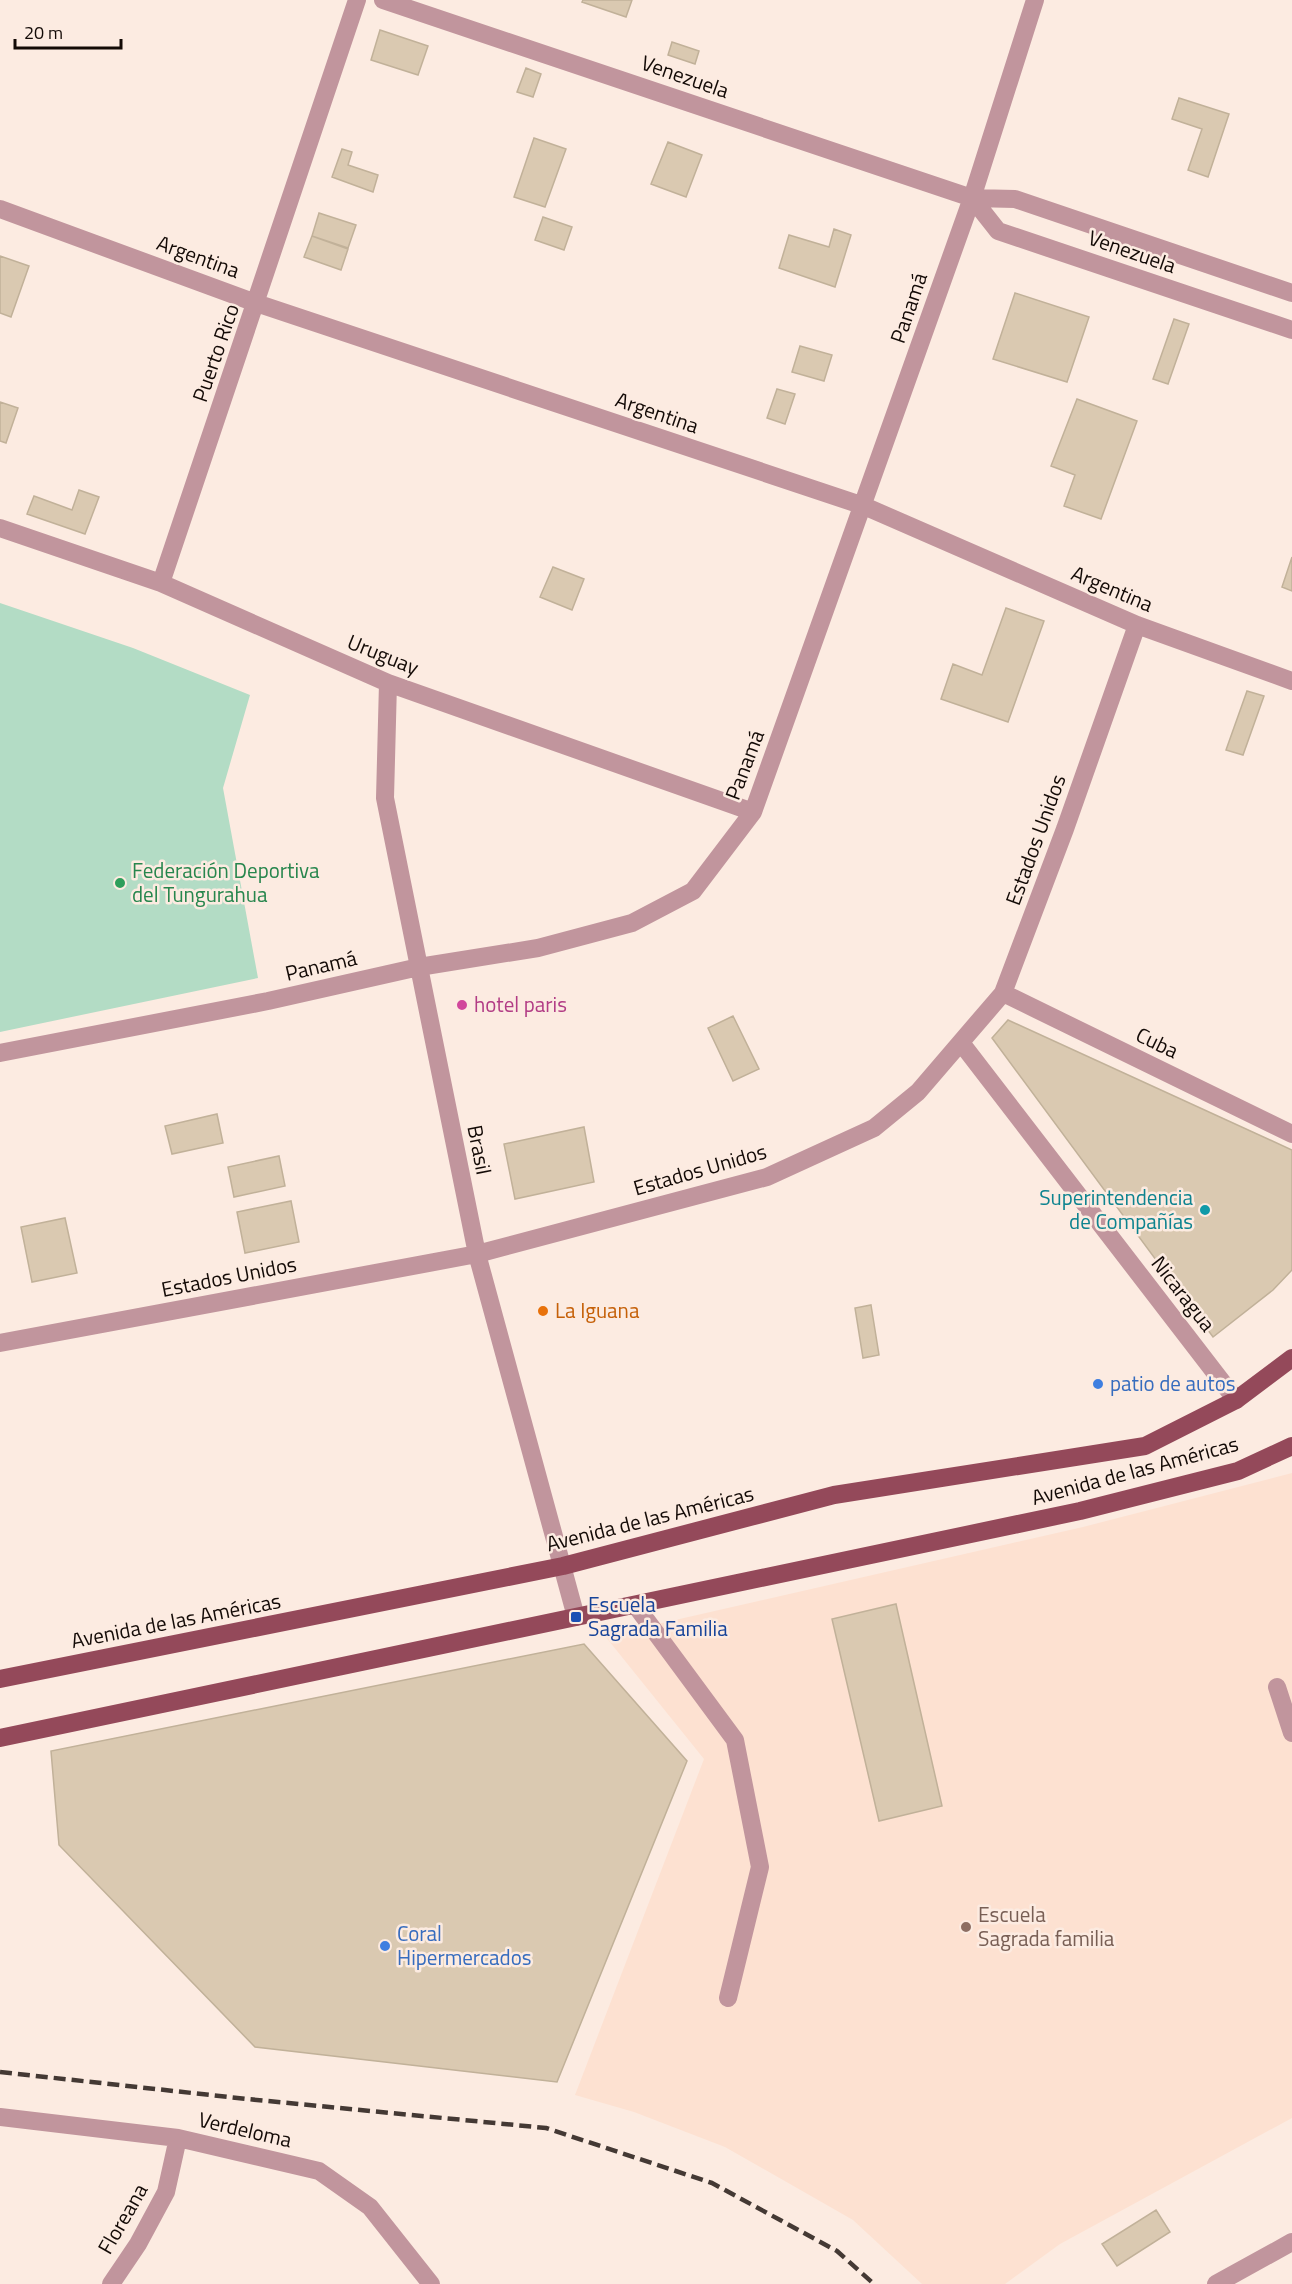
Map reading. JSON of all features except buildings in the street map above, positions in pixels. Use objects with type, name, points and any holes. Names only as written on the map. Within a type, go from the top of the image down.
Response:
[{"type":"main road","name":"Avenida de las Américas","points":[[0,1679],[563,1566],[834,1495],[1145,1446],[1236,1400],[1292,1358]]},
{"type":"main road","name":"Avenida de las Américas","points":[[0,1738],[1080,1511],[1238,1471],[1292,1446]]},
{"type":"street","name":"Puerto Rico","points":[[161,583],[357,0]]},
{"type":"street","name":"Venezuela","points":[[383,0],[972,198],[1015,199],[1292,293]]},
{"type":"street","name":"Panamá","points":[[0,1053],[268,1001],[419,967],[538,948],[632,924],[693,891],[753,812],[972,198],[1035,0]]},
{"type":"street","name":"Venezuela","points":[[972,198],[998,231],[1292,330]]},
{"type":"street","name":"Argentina","points":[[0,209],[256,303],[864,506],[1137,625],[1292,681]]},
{"type":"street","name":"Uruguay","points":[[0,528],[161,583],[388,683],[753,812]]},
{"type":"street","name":"Estados Unidos","points":[[0,1343],[477,1254],[767,1178],[874,1128],[918,1092],[962,1044],[1003,993],[1065,829],[1137,625]]},
{"type":"street","name":"Brasil","points":[[388,683],[386,798],[419,967],[477,1254],[576,1617]]},
{"type":"street","name":"Cuba","points":[[1003,993],[1292,1134]]},
{"type":"street","name":"Nicaragua","points":[[962,1044],[1236,1400]]},
{"type":"street","points":[[636,1606],[735,1740],[760,1867],[728,1998]]},
{"type":"street","points":[[1277,1687],[1292,1733]]},
{"type":"street","name":"Verdeloma","points":[[0,2117],[178,2138],[319,2171],[370,2207],[431,2284]]},
{"type":"street","name":"Floreana","points":[[111,2284],[138,2244],[166,2192],[178,2138]]},
{"type":"street","points":[[1216,2284],[1292,2242]]},
{"type":"shaded area","name":"Escuela Sagrada familia","points":[[1292,1473],[1292,2118],[1060,2244],[1005,2284],[922,2284],[853,2220],[725,2147],[634,2112],[575,2095],[704,1759],[605,1636],[1083,1527]]},
{"type":"green space","name":"Federación Deportiva del Tungurahua","points":[[0,603],[133,648],[250,695],[223,788],[258,978],[0,1032]]},
{"type":"railway","points":[[0,2072],[546,2128],[712,2183],[837,2251],[874,2284]]},
{"type":"place","name":"Federación Deportiva del Tungurahua","points":[[120,883]]},
{"type":"place","name":"hotel paris","points":[[462,1005]]},
{"type":"place","name":"Superintendencia de Compañías","points":[[1205,1210]]},
{"type":"place","name":"La Iguana","points":[[543,1311]]},
{"type":"place","name":"patio de autos","points":[[1098,1384]]},
{"type":"place","name":"Escuela Sagrada Familia","points":[[576,1617]]},
{"type":"place","name":"Escuela Sagrada familia","points":[[966,1927]]},
{"type":"place","name":"Coral Hipermercados","points":[[385,1946]]}]
